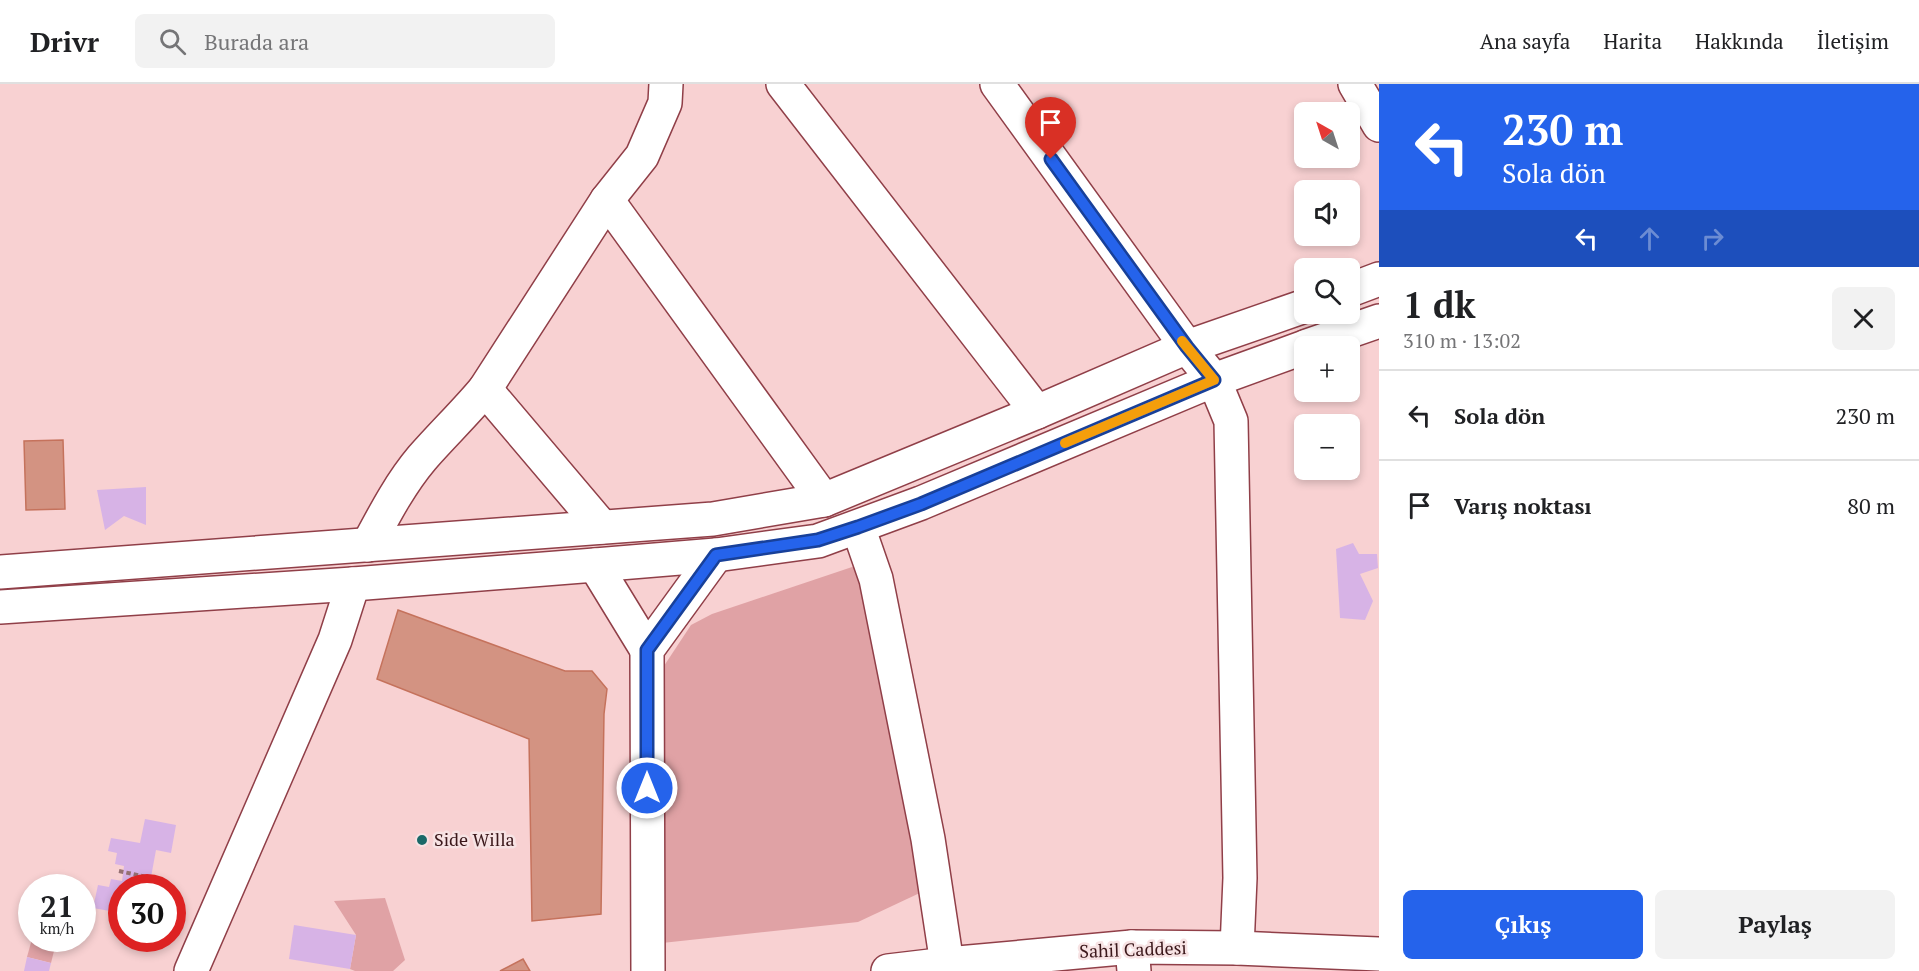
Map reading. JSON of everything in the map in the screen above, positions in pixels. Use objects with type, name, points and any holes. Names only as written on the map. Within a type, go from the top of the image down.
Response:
[{"type":"street","points":[[190,971],[335,640],[368,545],[389,506],[421,459],[485,389],[607,200],[642,156],[665,103],[666,84]]},
{"type":"street","points":[[783,84],[1037,412]]},
{"type":"street","points":[[997,84],[1187,347],[1214,380],[1231,421],[1240,878],[1237,948]]},
{"type":"street","points":[[1355,84],[1379,125]]},
{"type":"street","points":[[607,200],[824,500]]},
{"type":"street","points":[[1360,286],[1379,279]]},
{"type":"street","points":[[0,572],[713,519],[824,500],[1187,347],[1294,310]]},
{"type":"street","points":[[1337,336],[1379,321]]},
{"type":"street","points":[[0,607],[595,566],[716,555],[818,540],[921,504],[1214,380],[1294,351]]},
{"type":"street","points":[[485,389],[602,526]]},
{"type":"street","points":[[858,527],[876,579],[928,839],[947,964]]},
{"type":"street","points":[[647,650],[716,555]]},
{"type":"street","points":[[595,566],[647,650],[648,971]]},
{"type":"street","name":"Sahil Caddesi","points":[[888,971],[947,964],[1133,959],[1237,948],[1379,954]]},
{"type":"path","points":[[119,871],[133,874]]},
{"type":"shaded area","points":[[146,487],[146,525],[124,516],[105,530],[97,490]]},
{"type":"shaded area","points":[[1353,543],[1359,554],[1377,554],[1378,568],[1360,574],[1373,601],[1365,620],[1340,618],[1336,549]]},
{"type":"shaded area","points":[[858,565],[924,891],[858,922],[662,943],[658,675],[691,625],[712,614]]},
{"type":"shaded area","points":[[145,819],[176,825],[171,853],[156,850],[152,874],[123,874],[124,866],[115,864],[117,853],[108,851],[111,838],[140,843]]},
{"type":"shaded area","points":[[98,885],[108,887],[108,911],[96,909]]},
{"type":"shaded area","points":[[385,898],[405,960],[393,971],[350,969],[356,935],[334,901]]},
{"type":"shaded area","points":[[294,925],[356,935],[350,969],[289,959]]},
{"type":"shaded area","points":[[28,952],[54,952],[51,963],[27,957]]},
{"type":"shaded area","points":[[27,957],[51,963],[49,971],[24,971]]},
{"type":"building","points":[[63,440],[65,509],[26,510],[24,441]]},
{"type":"building","points":[[398,610],[565,671],[592,671],[607,689],[604,714],[601,914],[532,921],[529,739],[377,679]]},
{"type":"building","points":[[523,959],[530,971],[500,971]]},
{"type":"slow traffic","points":[[1065,443],[1214,380],[1182,341]]},
{"type":"place","name":"Side Willa","points":[[422,840]]},
{"type":"route","points":[[647,788],[647,650],[716,555],[818,540],[858,527],[921,504],[1214,380],[1187,347],[1051,159]]}]
